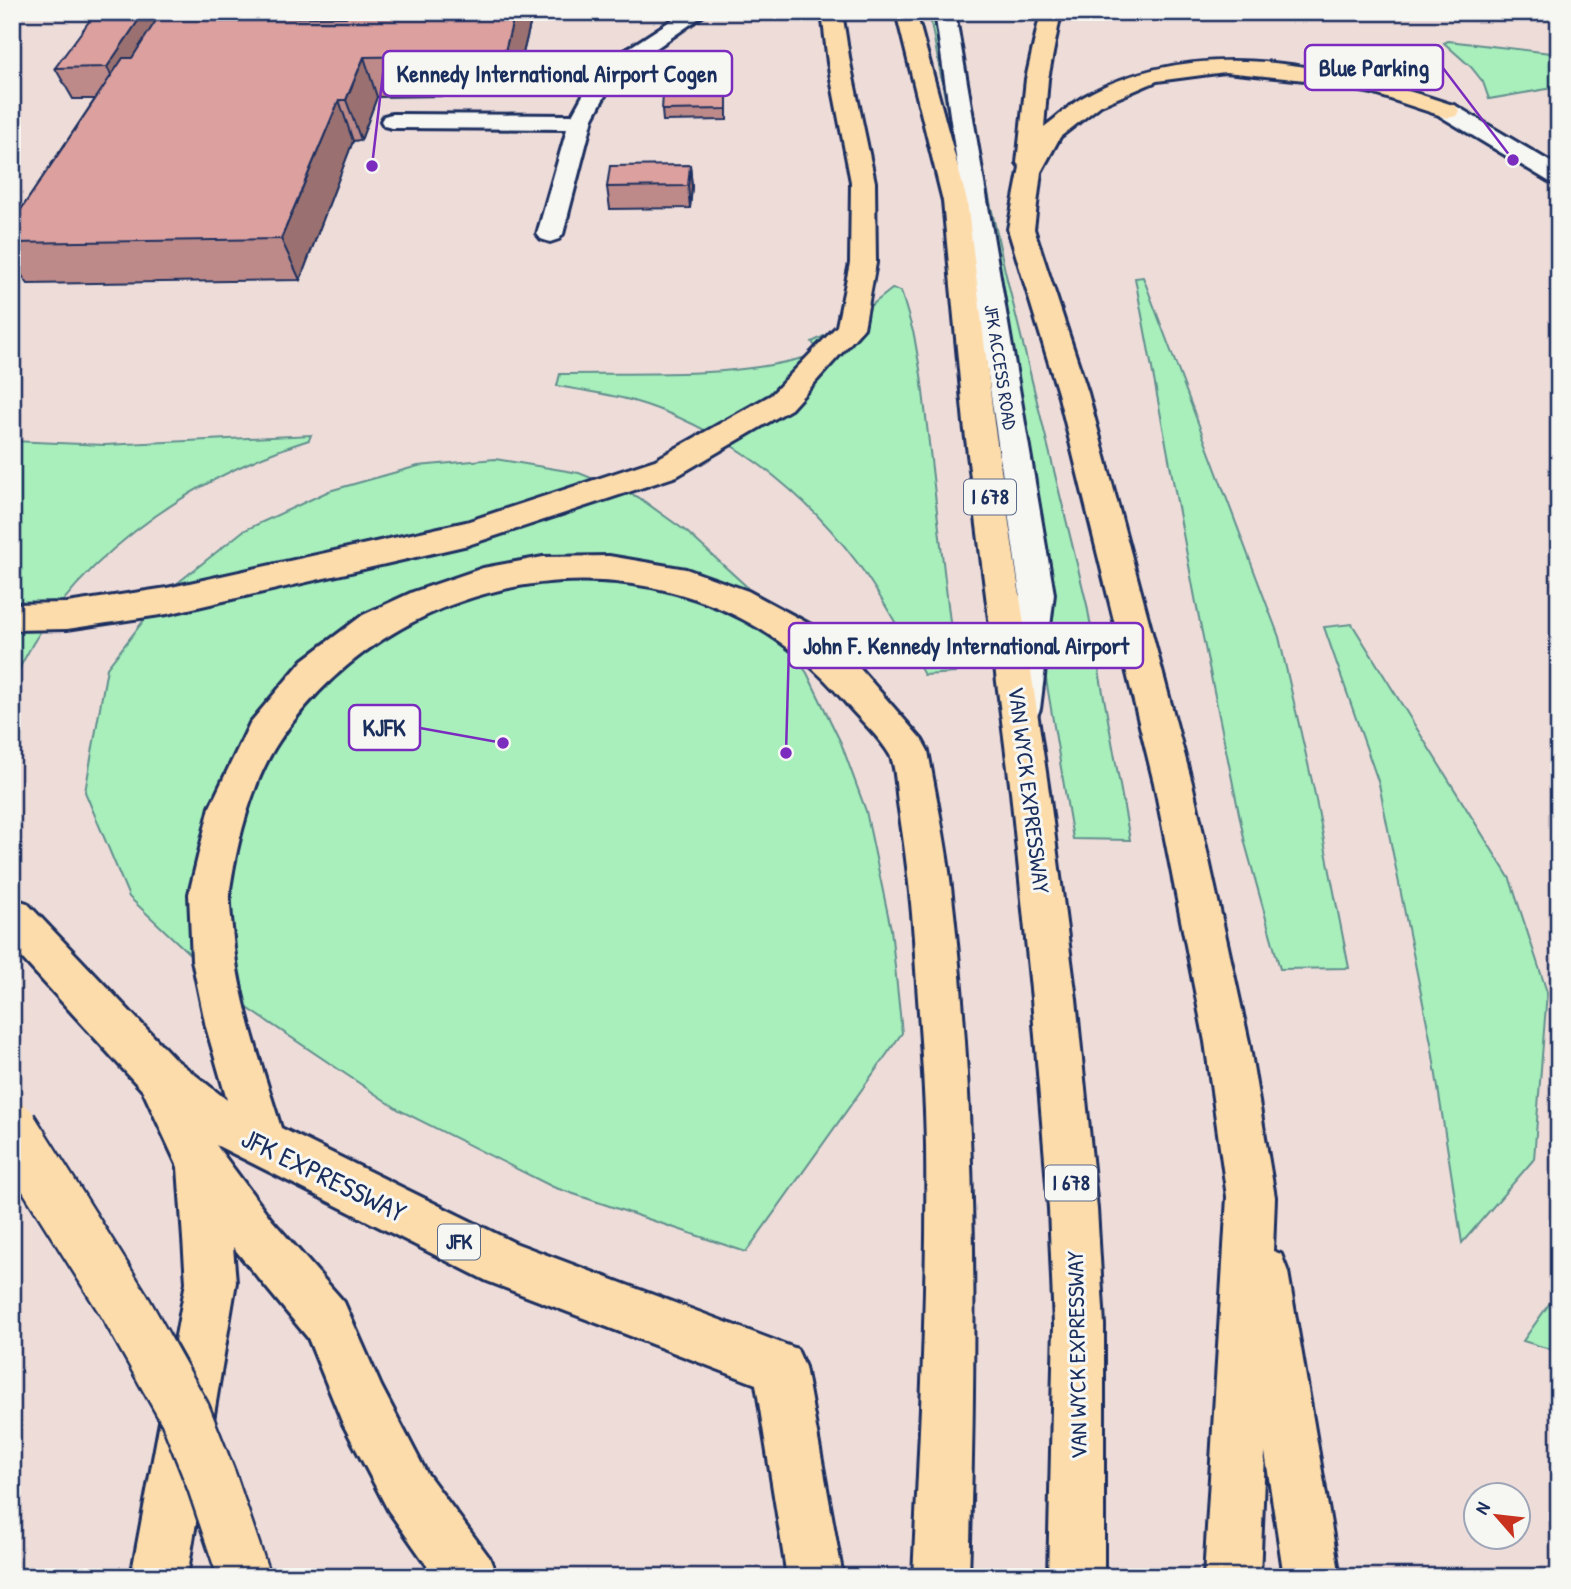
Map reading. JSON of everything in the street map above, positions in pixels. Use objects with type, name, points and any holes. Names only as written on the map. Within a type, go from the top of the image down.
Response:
[{"type":"highway","points":[[12,617],[67,616],[167,601],[454,536],[666,468],[781,402],[849,328],[863,263],[863,182],[839,64],[832,12]]},
{"type":"highway","name":"VAN WYCK EXPRESSWAY","points":[[906,12],[955,201],[979,423],[1030,792],[1054,999],[1073,1209],[1079,1339],[1076,1577]]},
{"type":"highway","points":[[1051,12],[1037,79],[1021,229],[1073,393],[1173,783],[1227,1042],[1311,1577]]},
{"type":"highway","points":[[1029,172],[1051,133],[1093,100],[1152,75],[1225,66],[1305,73],[1377,87],[1448,111]]},
{"type":"highway","points":[[263,1146],[228,1027],[213,960],[209,894],[229,807],[263,734],[316,670],[375,625],[425,601],[483,581],[543,569],[609,568],[674,578],[736,600],[799,635],[842,673],[909,751],[931,886],[949,1143],[949,1389],[942,1577]]},
{"type":"highway","name":"JFK EXPRESSWAY","points":[[12,917],[159,1075],[215,1120],[504,1264],[779,1367],[815,1577]]},
{"type":"highway","points":[[159,1075],[201,1165],[254,1236],[326,1320],[362,1405],[407,1491],[468,1577]]},
{"type":"highway","points":[[12,1127],[125,1307],[184,1414],[212,1482],[244,1577]]},
{"type":"highway","points":[[159,1577],[211,1282],[201,1165]]},
{"type":"highway","points":[[1232,1577],[1251,1197]]},
{"type":"street","points":[[550,234],[580,122],[606,73],[698,12]]},
{"type":"street","name":"JFK ACCESS ROAD","points":[[945,12],[1037,594],[1020,723]]},
{"type":"street","points":[[1448,111],[1559,162]]},
{"type":"street","points":[[1448,111],[1559,177]]},
{"type":"street","points":[[392,121],[580,122]]},
{"type":"shaded area","points":[[12,12],[1559,12],[1559,1577],[12,1577]]},
{"type":"green space","points":[[929,12],[949,12],[1005,271],[1087,605],[1130,840],[1073,839],[977,270]]},
{"type":"green space","points":[[1448,41],[1559,54],[1559,87],[1489,99],[1483,82],[1471,67],[1444,43]]},
{"type":"green space","points":[[1143,277],[1279,637],[1314,790],[1349,968],[1280,969],[1245,843],[1196,603],[1135,278]]},
{"type":"green space","points":[[892,289],[901,291],[914,335],[921,375],[956,673],[924,675],[885,605],[837,537],[786,486],[758,464],[697,426],[664,411],[630,400],[557,386],[560,374],[723,371],[788,362],[820,353],[812,342],[854,318]]},
{"type":"green space","points":[[311,435],[309,440],[219,477],[134,532],[96,565],[63,601],[34,642],[12,685],[12,441],[105,445]]},
{"type":"green space","points":[[495,459],[579,473],[638,497],[687,532],[746,586],[807,673],[841,743],[866,811],[891,929],[902,1033],[746,1252],[553,1187],[399,1110],[246,1007],[129,897],[85,792],[107,668],[165,593],[243,531],[329,491],[418,466]]},
{"type":"green space","points":[[1352,624],[1510,879],[1547,992],[1534,1159],[1462,1243],[1431,1043],[1379,784],[1324,627]]},
{"type":"green space","points":[[1559,1290],[1559,1352],[1523,1341]]},
{"type":"building","points":[[96,12],[144,12],[107,67],[55,68]]},
{"type":"building","points":[[182,12],[230,12],[226,19],[178,19]]},
{"type":"building","points":[[269,12],[317,12],[314,18],[266,18]]},
{"type":"building","points":[[349,12],[515,12],[504,55],[364,57],[346,100],[339,100],[281,239],[12,243],[12,223],[123,58],[132,58],[157,19],[347,17]]},
{"type":"building","points":[[663,94],[727,94],[727,109],[662,110]]},
{"type":"building","points":[[690,165],[688,186],[607,187],[610,166]]},
{"type":"place","name":"Blue Parking","points":[[1513,160]]},
{"type":"place","name":"Kennedy International Airport Cogen","points":[[372,166]]},
{"type":"place","name":"KJFK","points":[[503,743]]},
{"type":"place","name":"John F. Kennedy International Airport","points":[[786,753]]}]
